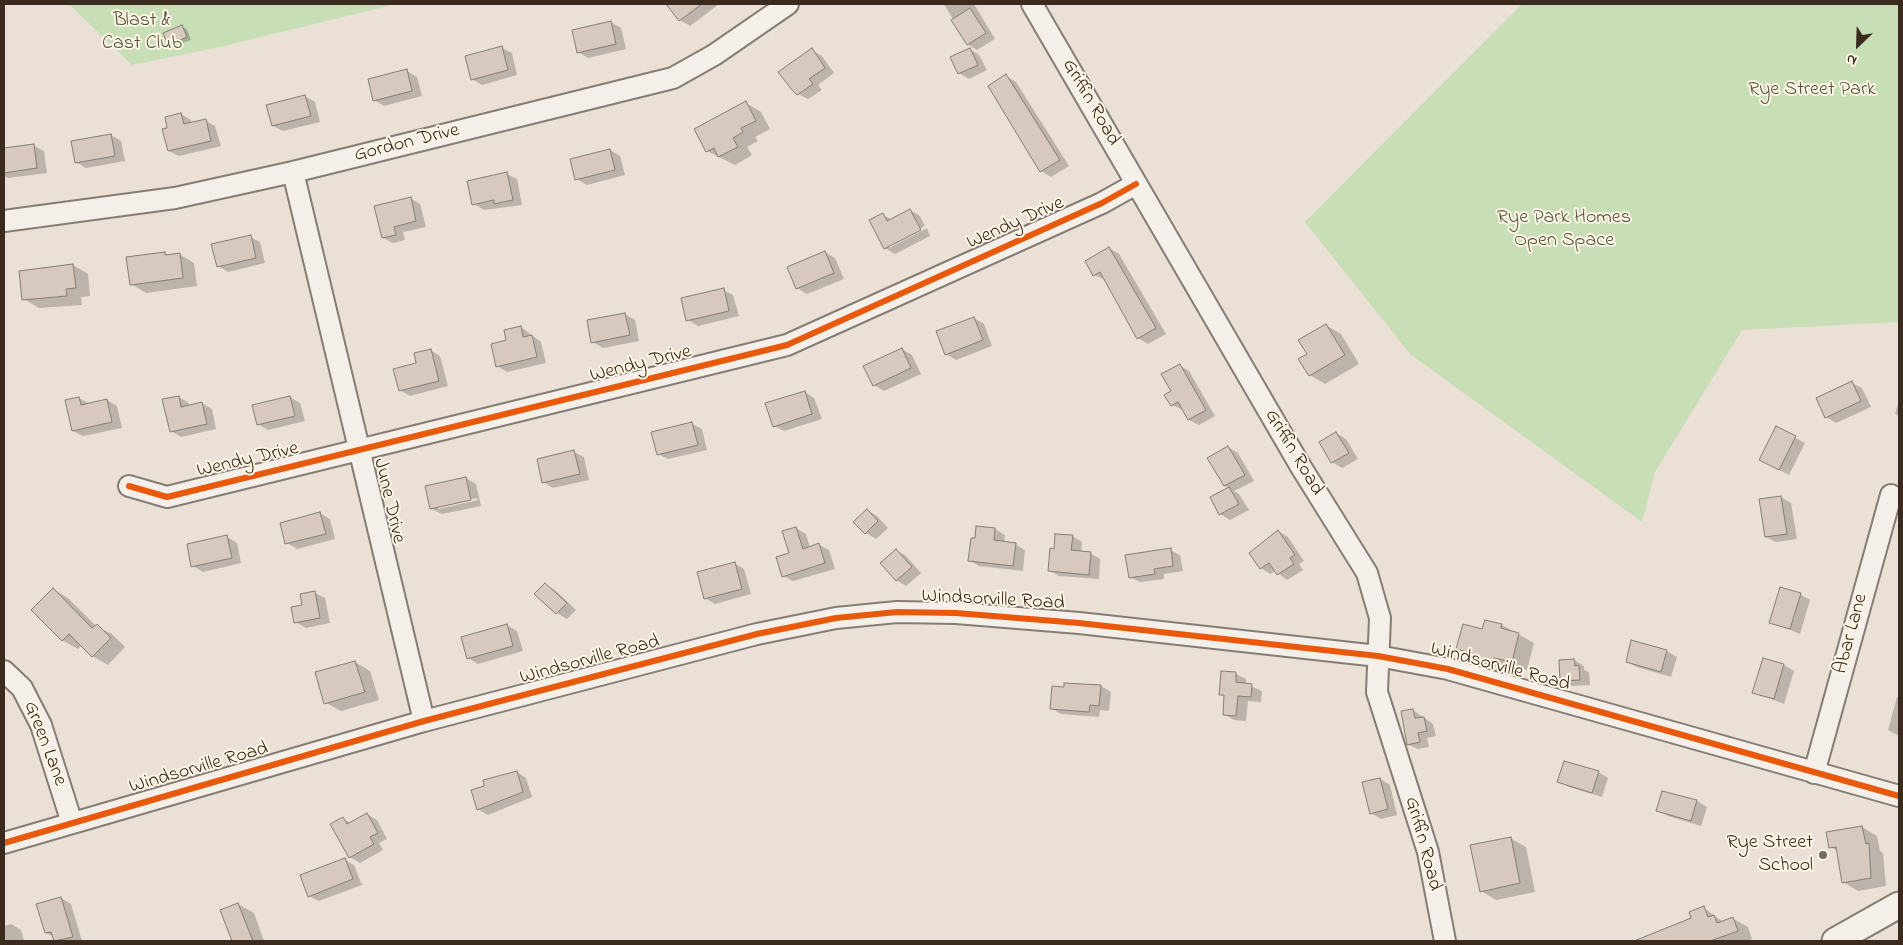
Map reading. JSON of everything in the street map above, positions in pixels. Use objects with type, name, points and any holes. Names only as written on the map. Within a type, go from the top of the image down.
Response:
[{"type":"street","name":"Gordon Drive","points":[[4,221],[175,198],[293,172],[674,78],[714,55],[788,4]]},
{"type":"street","name":"Griffin Road","points":[[1032,4],[1301,467],[1367,573],[1380,618],[1377,692],[1428,852],[1445,941]]},
{"type":"street","name":"June Drive","points":[[293,172],[424,721]]},
{"type":"street","name":"Wendy Drive","points":[[129,486],[167,497],[787,345],[1102,203],[1136,184]]},
{"type":"street","name":"Abar Lane","points":[[1814,773],[1891,495]]},
{"type":"street","name":"Windsorville Road","points":[[4,843],[424,721],[757,634],[836,618],[897,612],[956,613],[1079,623],[1378,656],[1448,669],[1899,796]]},
{"type":"street","name":"Green Lane","points":[[4,671],[22,688],[41,725],[72,823]]},
{"type":"street","points":[[1841,940],[1899,904]]},
{"type":"green space","name":"Blast & Cast Club","points":[[69,4],[396,4],[224,46],[132,65]]},
{"type":"green space","name":"Rye Park Homes Open Space","points":[[1522,4],[1899,4],[1899,322],[1742,330],[1655,472],[1642,522],[1410,354],[1305,222]]},
{"type":"building","points":[[666,4],[702,4],[679,21]]},
{"type":"building","points":[[970,8],[986,33],[967,45],[951,20]]},
{"type":"building","points":[[611,21],[616,44],[577,53],[572,30]]},
{"type":"building","points":[[182,25],[187,37],[168,45],[163,33]]},
{"type":"building","points":[[502,46],[508,70],[471,80],[465,56]]},
{"type":"building","points":[[812,48],[825,68],[809,79],[813,84],[797,95],[778,72]]},
{"type":"building","points":[[970,48],[978,65],[958,74],[950,57]]},
{"type":"building","points":[[407,69],[412,91],[373,101],[368,79]]},
{"type":"building","points":[[1006,74],[1060,160],[1040,172],[988,86]]},
{"type":"building","points":[[305,95],[311,116],[272,126],[266,105]]},
{"type":"building","points":[[746,101],[756,121],[741,128],[743,132],[733,138],[738,147],[718,157],[714,148],[706,152],[694,129]]},
{"type":"building","points":[[181,113],[184,124],[206,119],[211,141],[168,151],[162,129],[167,128],[165,117]]},
{"type":"building","points":[[111,134],[115,156],[75,163],[71,141]]},
{"type":"building","points":[[34,144],[37,168],[4,173],[4,148]]},
{"type":"building","points":[[610,149],[615,170],[575,180],[570,159]]},
{"type":"building","points":[[507,172],[513,200],[494,204],[494,200],[472,205],[467,181]]},
{"type":"building","points":[[411,197],[416,221],[394,227],[396,235],[382,238],[374,206]]},
{"type":"building","points":[[910,209],[921,230],[884,249],[869,220],[883,213],[887,221]]},
{"type":"building","points":[[251,235],[256,258],[217,267],[211,244]]},
{"type":"building","points":[[1109,247],[1156,328],[1137,339],[1100,272],[1093,276],[1085,261]]},
{"type":"building","points":[[825,251],[834,273],[796,289],[787,267]]},
{"type":"building","points":[[165,252],[165,255],[180,253],[183,278],[130,285],[126,257]]},
{"type":"building","points":[[73,264],[76,288],[66,289],[67,296],[22,300],[19,271]]},
{"type":"building","points":[[724,288],[729,311],[686,321],[681,298]]},
{"type":"building","points":[[625,313],[630,335],[591,343],[587,320]]},
{"type":"building","points":[[974,317],[983,340],[945,355],[936,331]]},
{"type":"building","points":[[1326,324],[1345,355],[1309,376],[1298,359],[1307,354],[1298,340]]},
{"type":"building","points":[[521,326],[523,337],[532,335],[537,357],[496,367],[491,344],[506,340],[504,330]]},
{"type":"building","points":[[902,348],[911,368],[873,386],[863,366]]},
{"type":"building","points":[[431,349],[439,381],[399,391],[393,369],[416,363],[414,353]]},
{"type":"building","points":[[1180,364],[1206,410],[1188,420],[1178,402],[1171,406],[1164,395],[1171,391],[1161,374]]},
{"type":"building","points":[[1852,381],[1861,401],[1825,418],[1816,398]]},
{"type":"building","points":[[805,391],[812,414],[773,427],[765,403]]},
{"type":"building","points":[[179,396],[181,407],[202,402],[207,424],[170,432],[162,399]]},
{"type":"building","points":[[290,396],[295,416],[257,425],[252,405]]},
{"type":"building","points":[[79,397],[81,405],[107,399],[112,422],[72,431],[65,400]]},
{"type":"building","points":[[692,422],[698,445],[657,455],[651,432]]},
{"type":"building","points":[[1776,426],[1796,436],[1779,470],[1759,460]]},
{"type":"building","points":[[1336,432],[1349,453],[1331,463],[1319,442]]},
{"type":"building","points":[[1228,446],[1245,475],[1224,486],[1207,458]]},
{"type":"building","points":[[574,450],[580,474],[542,483],[537,459]]},
{"type":"building","points":[[466,477],[471,500],[430,509],[425,486]]},
{"type":"building","points":[[1229,487],[1239,504],[1219,515],[1210,497]]},
{"type":"building","points":[[1781,496],[1787,534],[1765,537],[1759,499]]},
{"type":"building","points":[[867,509],[878,521],[865,534],[853,522]]},
{"type":"building","points":[[320,512],[326,534],[285,544],[280,523]]},
{"type":"building","points":[[976,526],[995,528],[994,540],[1016,543],[1013,566],[968,561],[971,538],[975,538]]},
{"type":"building","points":[[796,527],[803,549],[819,543],[825,563],[782,577],[776,557],[789,553],[782,531]]},
{"type":"building","points":[[1278,530],[1295,555],[1290,558],[1294,564],[1277,575],[1269,563],[1260,569],[1249,553]]},
{"type":"building","points":[[1055,534],[1073,535],[1071,550],[1091,552],[1089,575],[1048,571],[1050,548],[1054,549]]},
{"type":"building","points":[[227,535],[232,558],[191,567],[187,544]]},
{"type":"building","points":[[1171,548],[1173,566],[1154,569],[1155,574],[1129,578],[1125,555]]},
{"type":"building","points":[[896,549],[912,567],[896,581],[880,563]]},
{"type":"building","points":[[735,562],[742,589],[704,599],[697,572]]},
{"type":"building","points":[[545,583],[567,603],[556,614],[534,594]]},
{"type":"building","points":[[1780,587],[1801,593],[1790,629],[1769,623]]},
{"type":"building","points":[[53,588],[92,628],[97,624],[111,638],[92,657],[69,634],[62,641],[31,610]]},
{"type":"building","points":[[315,591],[320,618],[294,623],[291,607],[302,605],[300,594]]},
{"type":"building","points":[[1485,620],[1502,624],[1501,628],[1519,633],[1512,662],[1494,658],[1493,663],[1467,656],[1468,652],[1456,649],[1463,624],[1482,629]]},
{"type":"building","points":[[507,624],[513,646],[467,659],[461,637]]},
{"type":"building","points":[[1631,640],[1667,650],[1661,672],[1626,662]]},
{"type":"building","points":[[1763,658],[1784,664],[1774,699],[1752,693]]},
{"type":"building","points":[[1574,659],[1575,666],[1579,665],[1580,680],[1560,681],[1559,660]]},
{"type":"building","points":[[355,661],[365,692],[324,704],[315,672]]},
{"type":"building","points":[[1221,671],[1236,672],[1236,682],[1252,684],[1251,697],[1238,696],[1236,716],[1223,715],[1224,695],[1219,695]]},
{"type":"building","points":[[1064,683],[1101,685],[1099,706],[1090,705],[1089,712],[1050,709],[1052,686],[1064,687]]},
{"type":"building","points":[[1413,709],[1415,718],[1424,717],[1427,731],[1418,733],[1420,742],[1407,745],[1401,711]]},
{"type":"building","points":[[1564,761],[1599,771],[1592,793],[1557,782]]},
{"type":"building","points":[[517,771],[523,792],[477,810],[471,790],[484,786],[483,780]]},
{"type":"building","points":[[1380,778],[1388,809],[1370,814],[1362,782]]},
{"type":"building","points":[[1662,791],[1697,800],[1691,821],[1656,811]]},
{"type":"building","points":[[367,813],[378,833],[370,837],[374,844],[349,858],[330,824],[343,817],[347,824]]},
{"type":"building","points":[[1862,826],[1866,844],[1869,843],[1871,878],[1842,883],[1836,847],[1829,848],[1826,832]]},
{"type":"building","points":[[1511,837],[1520,883],[1480,892],[1470,845]]},
{"type":"building","points":[[345,858],[353,879],[308,897],[300,875]]},
{"type":"building","points":[[61,897],[73,937],[54,941],[51,932],[45,933],[36,904]]},
{"type":"building","points":[[238,903],[253,941],[232,941],[220,910]]},
{"type":"building","points":[[1704,906],[1708,917],[1714,915],[1717,923],[1733,917],[1738,931],[1710,941],[1634,941],[1691,918],[1689,912]]},
{"type":"cycle path","points":[[129,486],[167,497],[787,345],[1102,203],[1136,184]]},
{"type":"cycle path","points":[[4,843],[424,721],[757,634],[836,618],[897,612],[956,613],[1079,623],[1378,656],[1448,669],[1899,796]]},
{"type":"place","name":"Rye Street School","points":[[1823,855]]},
{"type":"park label","name":"Rye Street Park","points":[[1812,91]]}]
